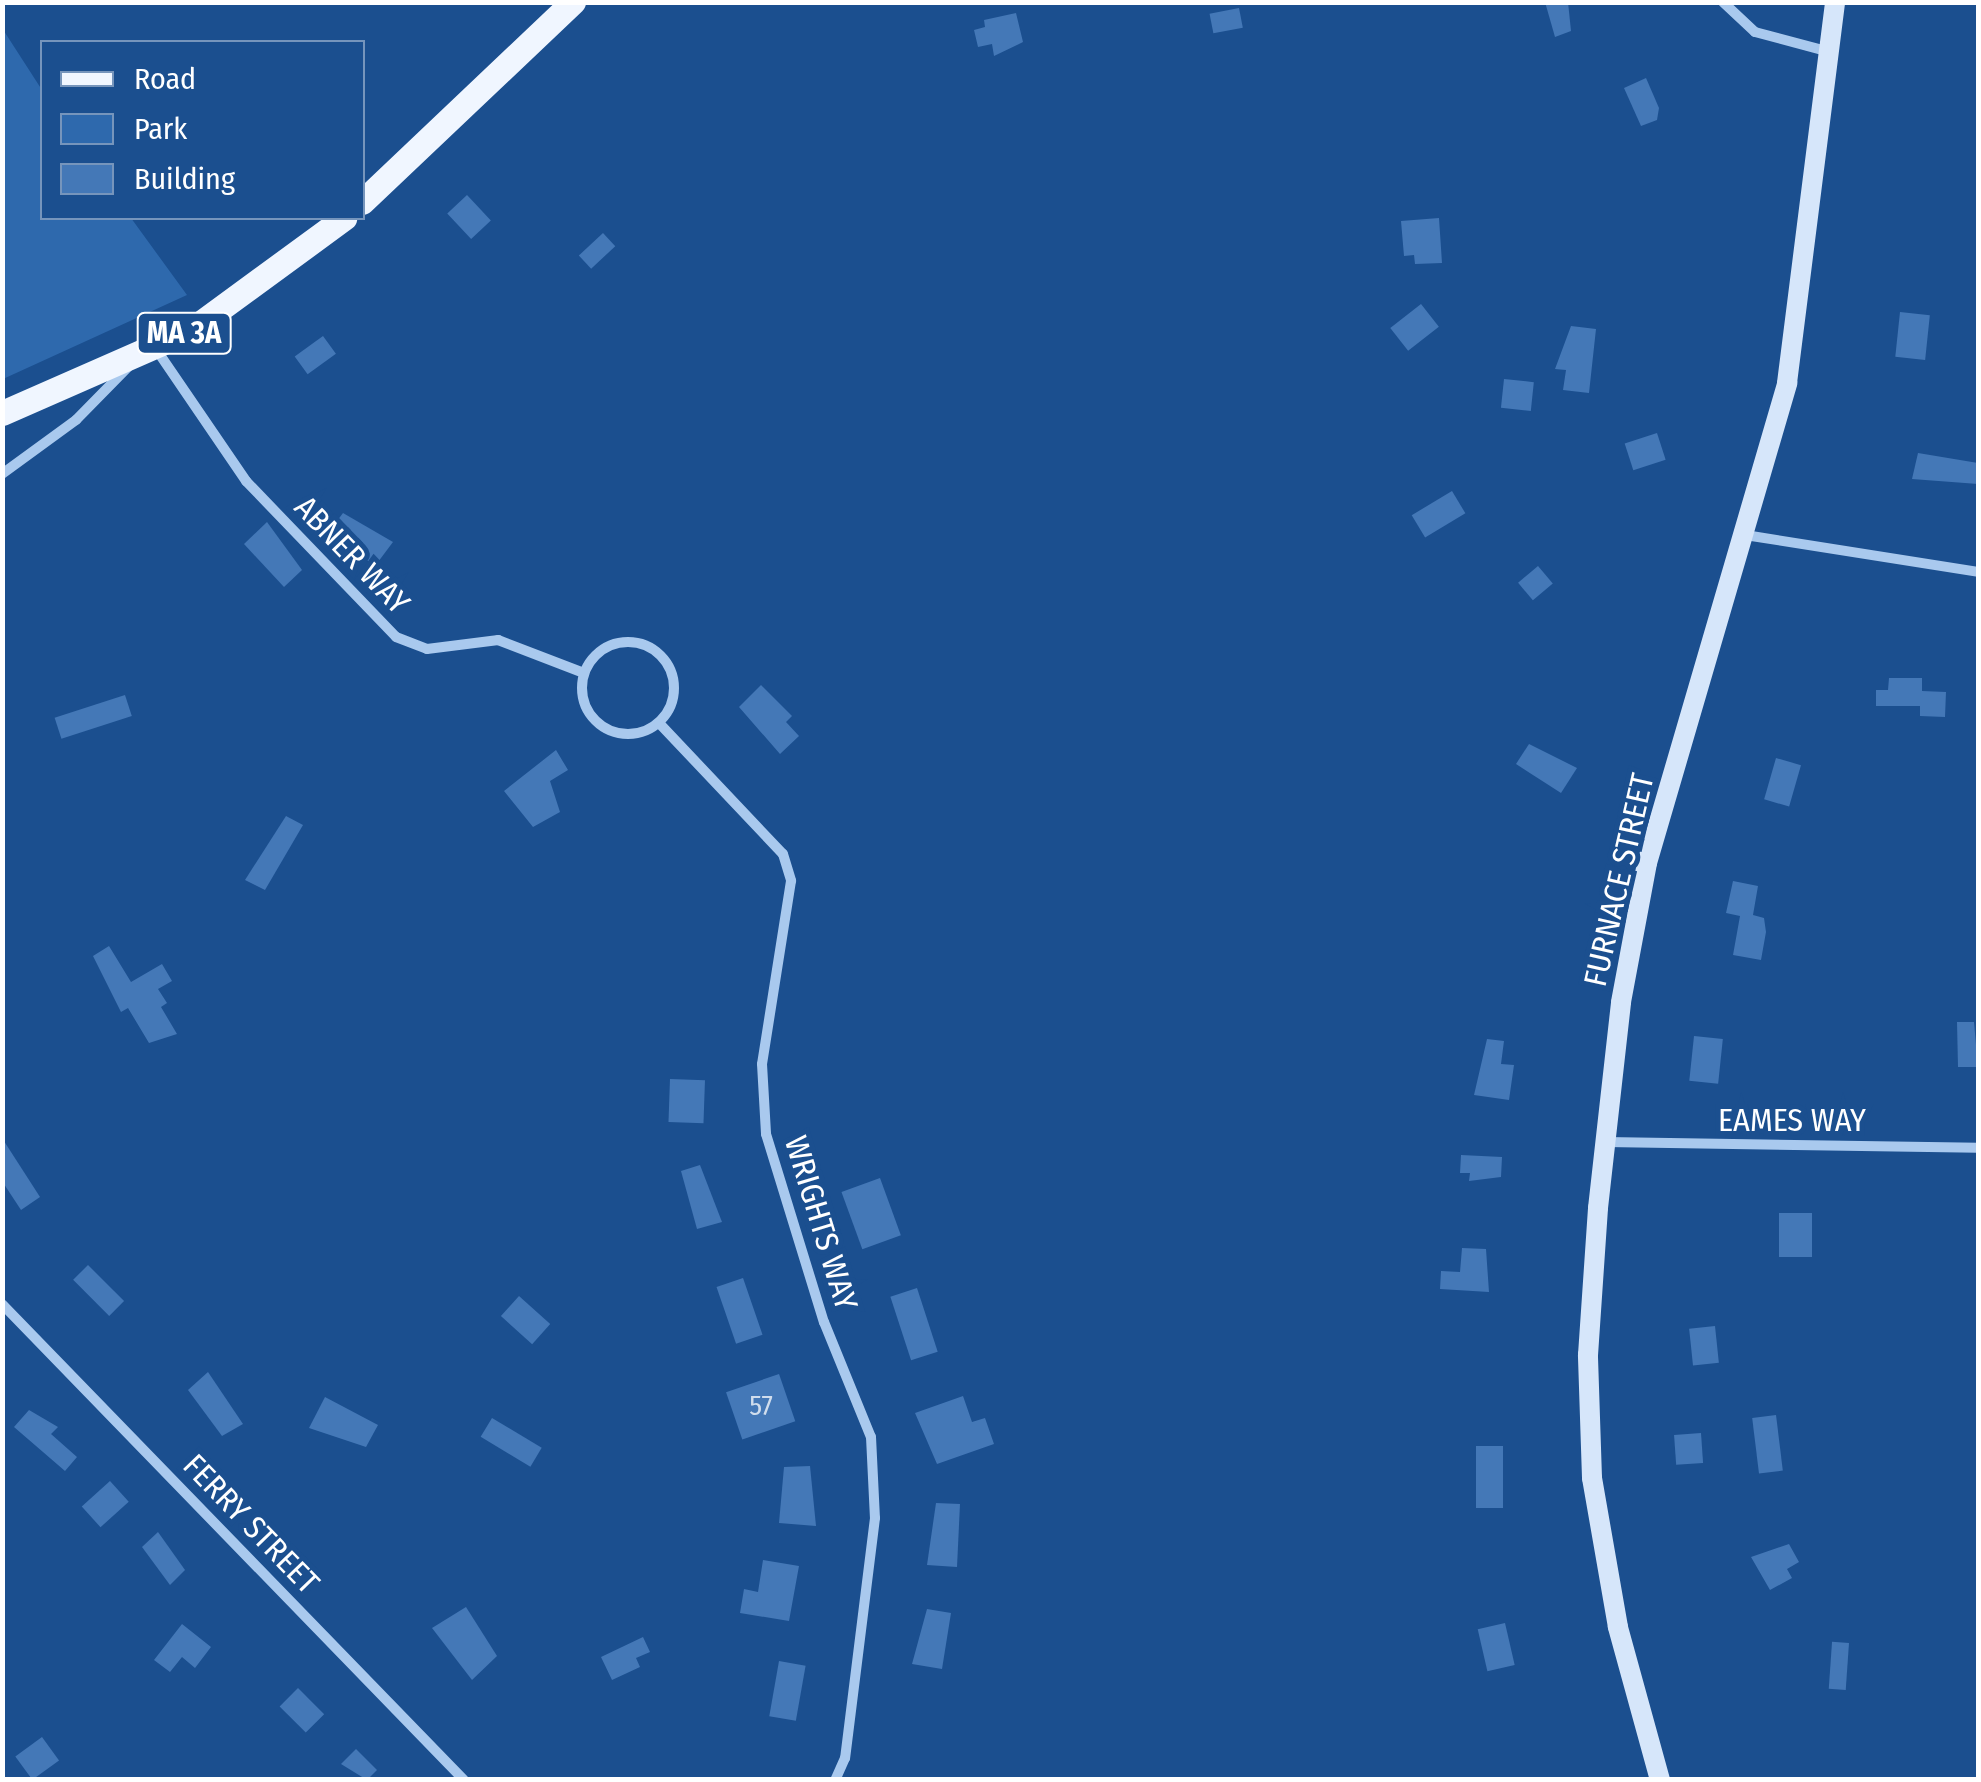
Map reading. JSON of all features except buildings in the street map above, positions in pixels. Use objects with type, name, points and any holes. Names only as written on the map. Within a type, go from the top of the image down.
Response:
[{"type":"main road","points":[[365,199],[574,2]]},
{"type":"main road","name":"FURNACE STREET","points":[[1660,1780],[1618,1626],[1592,1478],[1590,1318],[1606,1142],[1644,878],[1744,535],[1797,326],[1835,2]]},
{"type":"main road","name":"MA 3A","points":[[2,413],[146,354],[341,220]]},
{"type":"street","points":[[1723,2],[1755,32],[1831,52]]},
{"type":"street","points":[[2,474],[76,420],[146,354]]},
{"type":"street","name":"ABNER WAY","points":[[146,354],[246,481],[396,636],[427,649],[498,640],[584,673]]},
{"type":"street","points":[[1744,535],[1978,572]]},
{"type":"street","points":[[619,642],[654,649],[670,667],[675,691],[659,722],[625,734],[602,726],[587,709],[584,673],[598,653],[619,642]]},
{"type":"street","name":"WRIGHTS WAY","points":[[659,722],[783,854],[791,881],[762,1064],[766,1134],[824,1322],[871,1437],[876,1518],[846,1758],[835,1780]]},
{"type":"street","name":"EAMES WAY","points":[[1606,1142],[1978,1148]]},
{"type":"street","name":"FERRY STREET","points":[[2,1304],[464,1780]]},
{"type":"green space","points":[[2,28],[40,87],[40,220],[132,220],[187,295],[3,379]]}]
